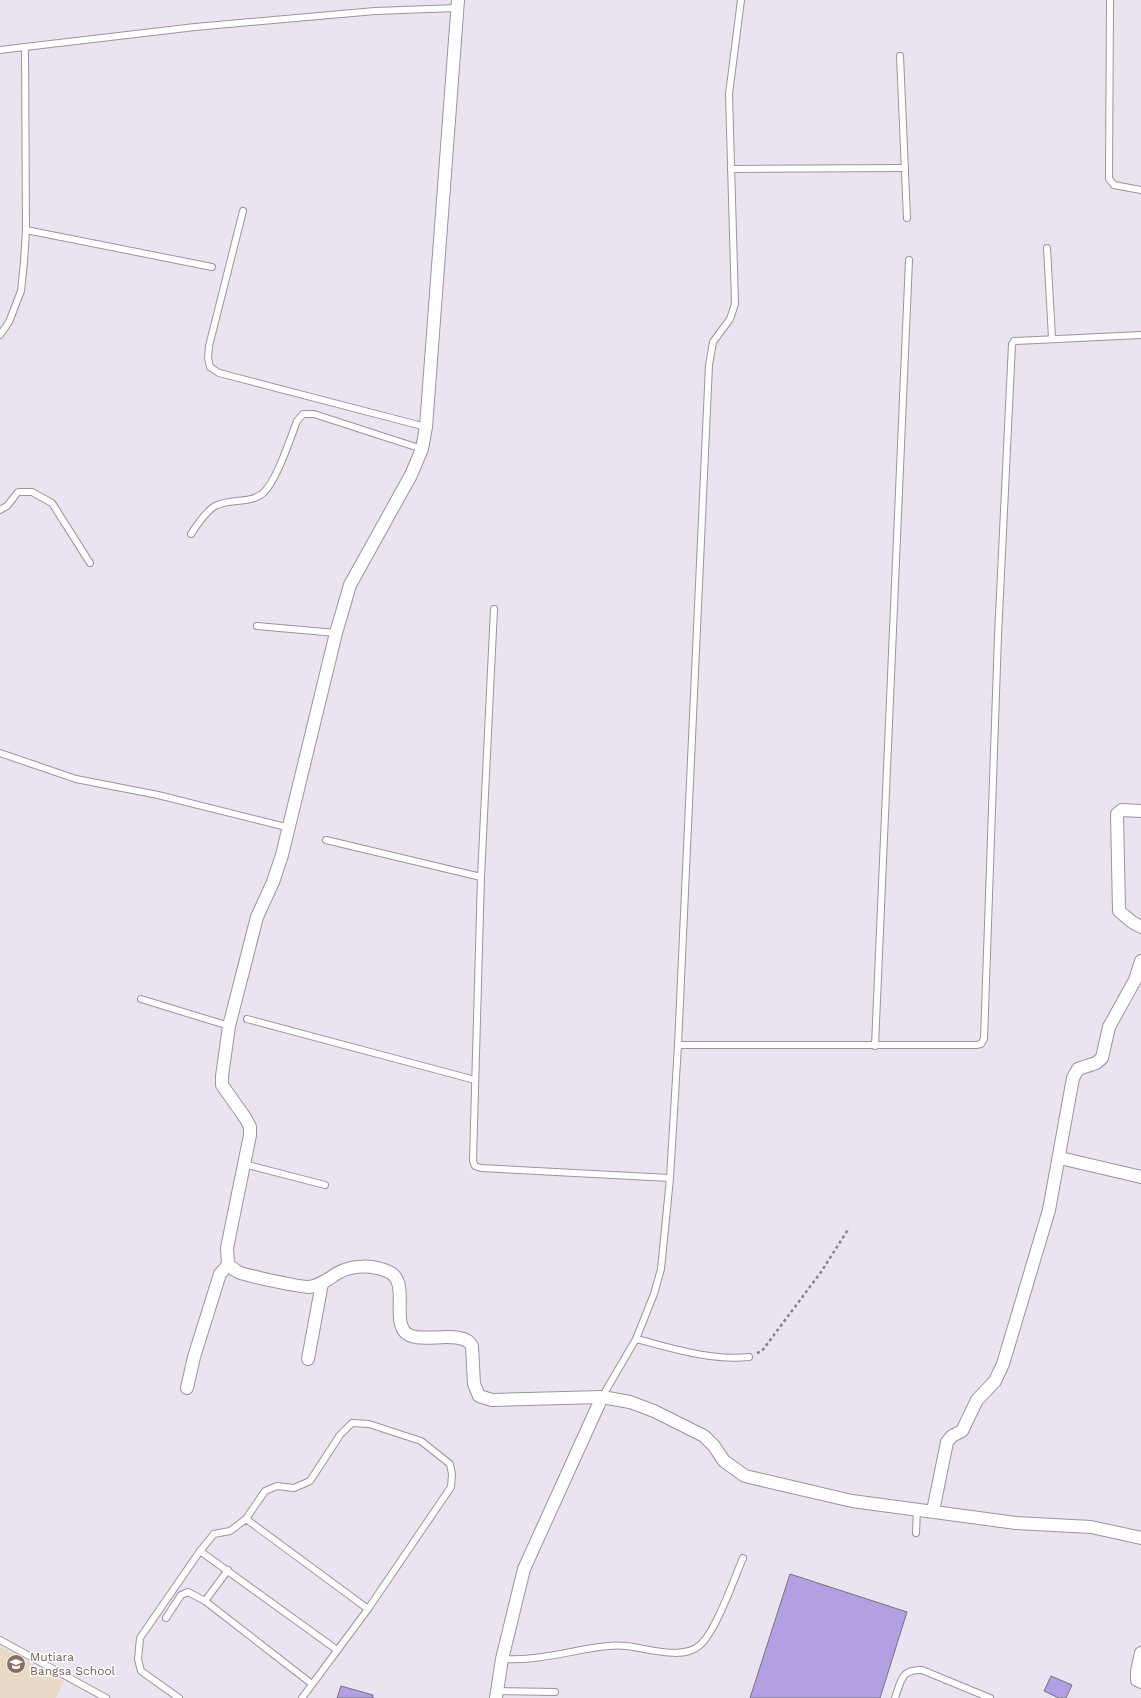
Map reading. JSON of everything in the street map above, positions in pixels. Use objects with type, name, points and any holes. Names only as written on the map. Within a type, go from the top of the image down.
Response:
[{"type":"street","points":[[187,1388],[196,1349],[220,1274],[228,1265],[227,1248],[250,1135],[250,1127],[222,1085],[229,1026],[257,917],[273,882],[290,828],[336,633],[350,585],[411,475],[422,449],[426,427],[458,4]]},
{"type":"street","points":[[1141,811],[1122,810],[1117,814],[1119,911],[1132,922],[1141,927]]},
{"type":"street","points":[[933,1511],[947,1442],[952,1436],[962,1431],[976,1400],[995,1381],[1002,1369],[1049,1210],[1060,1158],[1073,1078],[1078,1069],[1096,1063],[1102,1058],[1109,1027],[1135,980],[1141,962]]},
{"type":"street","points":[[1060,1158],[1141,1177]]},
{"type":"street","points":[[228,1265],[237,1272],[251,1276],[309,1287],[322,1283],[338,1273],[356,1267],[366,1266],[391,1273],[396,1279],[399,1289],[400,1323],[406,1333],[417,1338],[464,1338],[470,1342],[472,1346],[474,1384],[479,1396],[492,1400],[602,1397],[630,1402],[654,1411],[704,1436],[714,1446],[724,1461],[733,1469],[745,1476],[852,1501],[1016,1523],[1091,1527],[1141,1538]]},
{"type":"street","points":[[308,1359],[322,1283]]},
{"type":"street","points":[[497,1694],[502,1659],[524,1569],[602,1397]]},
{"type":"street","points":[[1141,1653],[1137,1671],[1137,1680],[1141,1682]]},
{"type":"lane","points":[[602,1397],[636,1339],[654,1294],[661,1269],[670,1178],[678,1044],[709,365],[713,342],[730,319],[735,304],[729,94],[741,0]]},
{"type":"lane","points":[[1110,0],[1108,179],[1114,186],[1141,190]]},
{"type":"lane","points":[[0,50],[195,28],[458,4]]},
{"type":"lane","points":[[0,335],[9,322],[21,291],[26,230],[25,47]]},
{"type":"lane","points":[[900,56],[908,218]]},
{"type":"lane","points":[[731,169],[905,168]]},
{"type":"lane","points":[[243,211],[209,346],[208,358],[210,367],[219,373],[426,427]]},
{"type":"lane","points":[[26,230],[212,267]]},
{"type":"lane","points":[[1046,248],[1052,338]]},
{"type":"lane","points":[[875,1046],[909,260]]},
{"type":"lane","points":[[678,1044],[875,1046],[981,1044],[984,1039],[998,636],[1012,344],[1014,341],[1052,338],[1141,335]]},
{"type":"lane","points":[[191,534],[199,522],[214,507],[221,504],[256,498],[264,493],[272,481],[297,422],[303,414],[314,414],[422,449]]},
{"type":"lane","points":[[0,510],[7,506],[18,492],[32,492],[52,503],[90,563]]},
{"type":"lane","points":[[494,609],[481,877],[473,1161],[475,1166],[481,1168],[670,1178]]},
{"type":"lane","points":[[257,626],[336,633]]},
{"type":"lane","points":[[0,753],[76,780],[158,795],[290,828]]},
{"type":"lane","points":[[326,840],[481,877]]},
{"type":"lane","points":[[141,999],[229,1026]]},
{"type":"lane","points":[[247,1019],[475,1080]]},
{"type":"lane","points":[[244,1164],[325,1185]]},
{"type":"lane","points":[[636,1339],[698,1355],[737,1358],[749,1357]]},
{"type":"lane","points":[[179,1698],[141,1671],[138,1658],[140,1638],[200,1551],[214,1534],[230,1530],[246,1519],[265,1491],[277,1486],[294,1488],[310,1481],[340,1436],[352,1423],[369,1424],[421,1440],[450,1464],[452,1474],[451,1486],[368,1609],[302,1698]]},
{"type":"lane","points":[[916,1533],[917,1509]]},
{"type":"lane","points":[[246,1519],[368,1609]]},
{"type":"lane","points":[[200,1551],[337,1650]]},
{"type":"lane","points":[[502,1659],[523,1660],[604,1646],[625,1645],[658,1651],[685,1653],[700,1646],[710,1632],[743,1558]]},
{"type":"lane","points":[[205,1601],[228,1570]]},
{"type":"lane","points":[[166,1618],[181,1595],[188,1592],[205,1601],[312,1684]]},
{"type":"lane","points":[[0,1640],[106,1698]]},
{"type":"lane","points":[[895,1698],[902,1676],[912,1670],[922,1670],[990,1698]]},
{"type":"lane","points":[[497,1694],[554,1692]]},
{"type":"path","points":[[749,1357],[762,1351],[821,1272],[849,1228]]},
{"type":"shaded area","name":"Mutiara Bangsa School","points":[[0,1646],[64,1681],[56,1698],[0,1698]]},
{"type":"building","points":[[790,1574],[907,1612],[880,1698],[750,1698]]},
{"type":"building","points":[[1051,1676],[1072,1685],[1066,1698],[1059,1698],[1044,1691]]},
{"type":"building","points":[[341,1686],[373,1695],[373,1698],[337,1698]]},
{"type":"place","name":"Mutiara Bangsa School","points":[[16,1664]]}]
